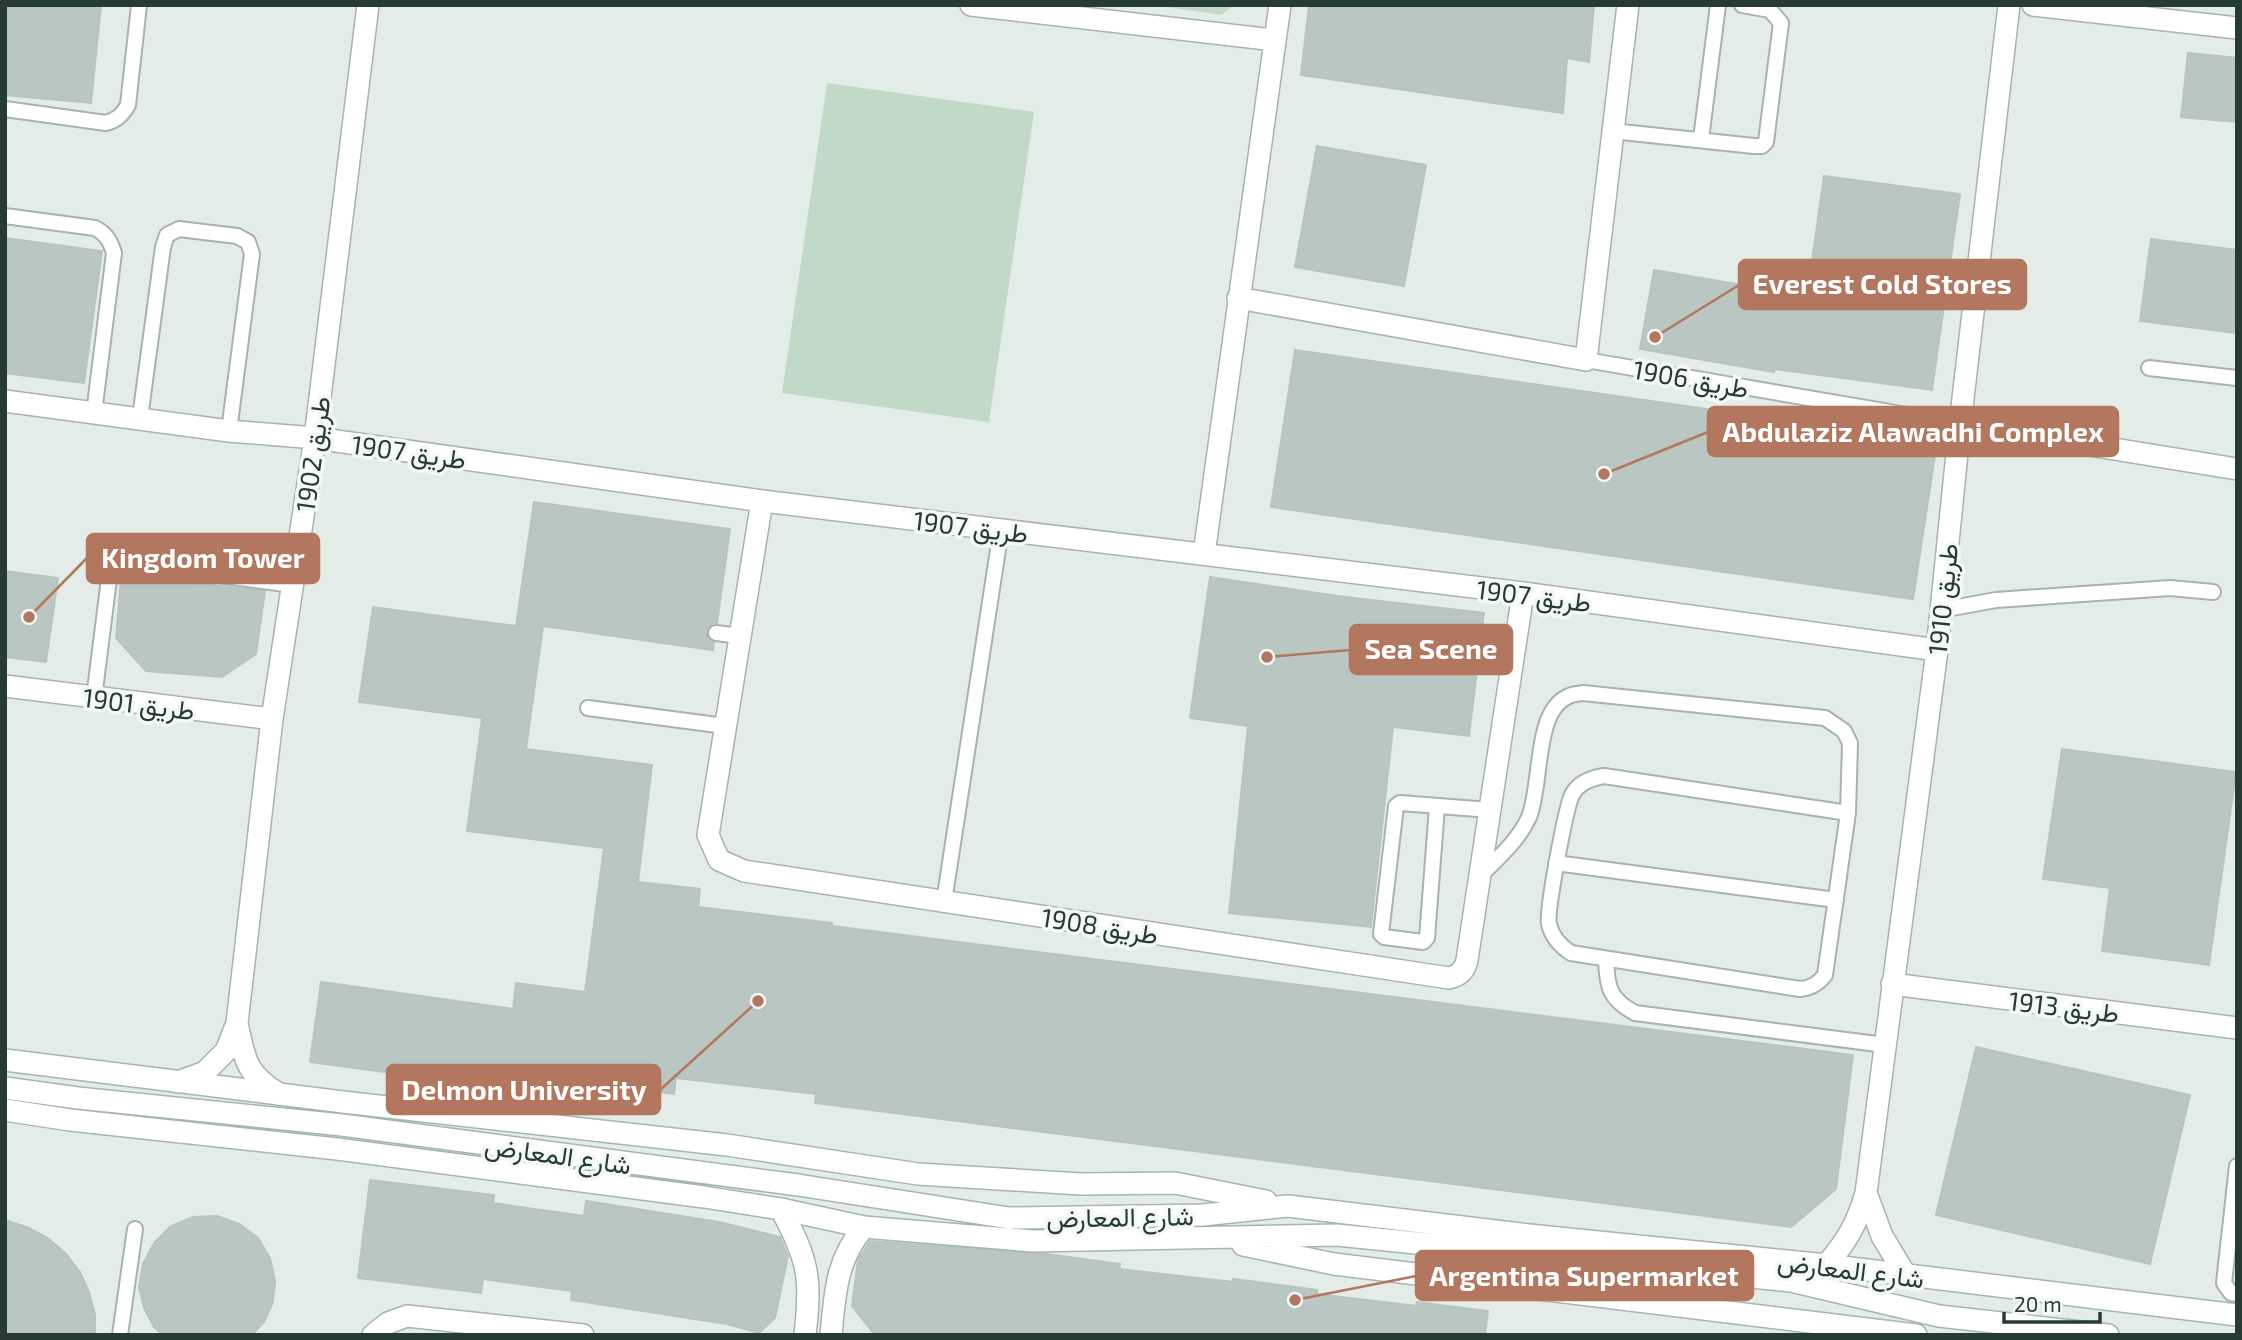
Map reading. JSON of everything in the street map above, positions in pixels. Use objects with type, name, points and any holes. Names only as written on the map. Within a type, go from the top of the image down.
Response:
[{"type":"street","name":"طريق 1902","points":[[178,1082],[205,1072],[226,1051],[237,1023],[272,719],[315,438],[368,5]]},
{"type":"street","points":[[971,5],[1274,40]]},
{"type":"street","points":[[1204,554],[1280,5]]},
{"type":"street","points":[[1586,360],[1628,5]]},
{"type":"street","name":"طريق 1910","points":[[1826,1265],[1852,1232],[1866,1192],[1937,650],[2009,5]]},
{"type":"street","points":[[2033,5],[2237,28]]},
{"type":"street","name":"طريق 1906","points":[[1238,298],[1586,360]]},
{"type":"street","name":"طريق 1907","points":[[5,401],[229,431],[315,438],[762,501],[1523,593],[1937,650]]},
{"type":"street","points":[[1961,424],[2237,469]]},
{"type":"street","name":"طريق 1908","points":[[762,501],[708,835],[719,860],[744,871],[1449,978],[1455,977],[1465,968],[1523,593]]},
{"type":"street","name":"طريق 1901","points":[[5,686],[272,719]]},
{"type":"street","name":"طريق 1913","points":[[1892,984],[2237,1028]]},
{"type":"street","points":[[237,1023],[245,1060],[260,1083],[279,1094]]},
{"type":"street","points":[[5,1060],[727,1145],[918,1174],[1081,1184],[1175,1183],[1288,1206]]},
{"type":"street","name":"شارع المعارض","points":[[5,1088],[356,1127],[798,1185],[1009,1218],[1203,1215],[1288,1206],[1530,1235],[1826,1265],[2237,1315]]},
{"type":"street","name":"شارع المعارض","points":[[5,1110],[70,1120],[337,1149],[781,1209],[864,1227],[1033,1241],[1337,1235],[1791,1281],[1939,1317],[2108,1335]]},
{"type":"street","name":"طريق 1910","points":[[1866,1192],[1882,1236],[1906,1276]]},
{"type":"street","points":[[781,1209],[803,1256],[808,1276],[805,1335]]},
{"type":"street","points":[[831,1335],[837,1278],[843,1258],[864,1227]]},
{"type":"street","points":[[1203,1237],[1334,1264],[1916,1335]]},
{"type":"street","points":[[373,1335],[388,1323],[407,1316],[518,1331],[583,1335]]},
{"type":"lane","points":[[5,110],[106,123],[116,120],[128,106],[139,5]]},
{"type":"lane","points":[[1700,139],[1718,5]]},
{"type":"lane","points":[[1612,131],[1762,146],[1766,142],[1781,23],[1770,10],[1742,5]]},
{"type":"lane","points":[[5,216],[94,228],[104,233],[111,242],[114,253],[94,413]]},
{"type":"lane","points":[[140,418],[163,247],[167,235],[179,229],[237,236],[248,242],[252,254],[229,431]]},
{"type":"lane","name":"طريق 1906","points":[[1586,360],[1961,424]]},
{"type":"lane","points":[[2149,368],[2237,379]]},
{"type":"lane","points":[[944,902],[1001,530]]},
{"type":"lane","points":[[94,698],[109,579],[120,565],[128,563],[292,585]]},
{"type":"lane","points":[[1941,610],[1997,600],[2169,587],[2213,592]]},
{"type":"lane","points":[[716,633],[740,636]]},
{"type":"lane","points":[[1480,877],[1520,833],[1528,819],[1534,803],[1546,723],[1552,710],[1568,696],[1583,693],[1825,718],[1844,731],[1850,743],[1847,813],[1825,975],[1810,988],[1800,989],[1571,953],[1554,937],[1548,920],[1556,863],[1572,795],[1580,785],[1590,779],[1604,776],[1847,813]]},
{"type":"lane","points":[[588,708],[725,726]]},
{"type":"lane","points":[[1437,807],[1427,938],[1423,942],[1384,937],[1381,934],[1396,806],[1400,803],[1490,810]]},
{"type":"lane","points":[[1556,863],[1836,900]]},
{"type":"lane","points":[[1606,958],[1606,977],[1610,993],[1620,1005],[1635,1013],[1885,1045]]},
{"type":"lane","points":[[2237,1166],[2224,1283],[2231,1293],[2237,1294]]},
{"type":"lane","points":[[120,1335],[135,1230]]},
{"type":"green space","points":[[1154,5],[1234,5],[1221,15]]},
{"type":"green space","points":[[827,83],[1034,112],[989,422],[782,393]]},
{"type":"building","points":[[5,5],[101,5],[91,103],[5,95]]},
{"type":"building","points":[[1309,5],[1594,5],[1589,62],[1567,58],[1563,113],[1301,75]]},
{"type":"building","points":[[2188,53],[2237,58],[2237,122],[2181,117]]},
{"type":"building","points":[[1317,146],[1426,165],[1404,286],[1295,267]]},
{"type":"building","points":[[1824,176],[1960,194],[1932,390],[1775,369],[1774,372],[1640,349],[1654,270],[1807,296]]},
{"type":"building","points":[[5,238],[102,251],[84,383],[5,373]]},
{"type":"building","points":[[2151,239],[2237,250],[2237,333],[2140,321]]},
{"type":"building","points":[[1295,350],[1937,442],[1913,599],[1271,507]]},
{"type":"building","points":[[534,502],[730,529],[717,623],[712,624],[707,631],[707,637],[714,642],[713,650],[543,626],[526,749],[652,765],[638,882],[700,889],[698,907],[1853,1055],[1836,1189],[1791,1227],[815,1103],[816,1094],[676,1078],[674,1094],[574,1082],[575,1078],[482,1066],[479,1085],[310,1062],[321,982],[513,1009],[516,983],[585,992],[604,848],[467,831],[482,718],[359,702],[373,607],[516,626]]},
{"type":"building","points":[[5,571],[58,578],[46,662],[5,657]]},
{"type":"building","points":[[124,575],[265,591],[256,654],[222,677],[146,671],[116,638],[121,579]]},
{"type":"building","points":[[1210,577],[1345,597],[1484,613],[1469,736],[1393,727],[1371,927],[1229,913],[1248,726],[1190,718]]},
{"type":"building","points":[[2062,749],[2236,772],[2209,965],[2102,951],[2110,888],[2043,879]]},
{"type":"building","points":[[1976,1047],[2190,1095],[2150,1264],[1936,1215]]},
{"type":"building","points":[[370,1180],[494,1195],[493,1203],[584,1216],[586,1201],[719,1222],[780,1237],[788,1256],[775,1318],[759,1333],[727,1324],[571,1300],[572,1291],[483,1279],[481,1293],[358,1278]]},
{"type":"building","points":[[217,1216],[239,1224],[258,1238],[270,1258],[275,1281],[273,1302],[264,1322],[252,1335],[163,1335],[154,1327],[144,1308],[139,1287],[143,1264],[154,1243],[171,1226],[193,1217]]},
{"type":"building","points":[[5,1220],[29,1228],[49,1239],[66,1254],[80,1272],[89,1292],[95,1315],[95,1335],[5,1335]]},
{"type":"building","points":[[870,1241],[1047,1254],[1120,1264],[1119,1269],[1233,1282],[1233,1279],[1317,1290],[1317,1294],[1416,1306],[1417,1302],[1488,1311],[1485,1335],[875,1335],[852,1306],[858,1260]]},
{"type":"place","name":"Everest Cold Stores","points":[[1655,337]]},
{"type":"place","name":"Abdulaziz Alawadhi Complex","points":[[1604,474]]},
{"type":"place","name":"Kingdom Tower","points":[[29,617]]},
{"type":"place","name":"Sea Scene","points":[[1267,657]]},
{"type":"place","name":"Delmon University","points":[[758,1001]]},
{"type":"place","name":"Argentina Supermarket","points":[[1295,1300]]}]
